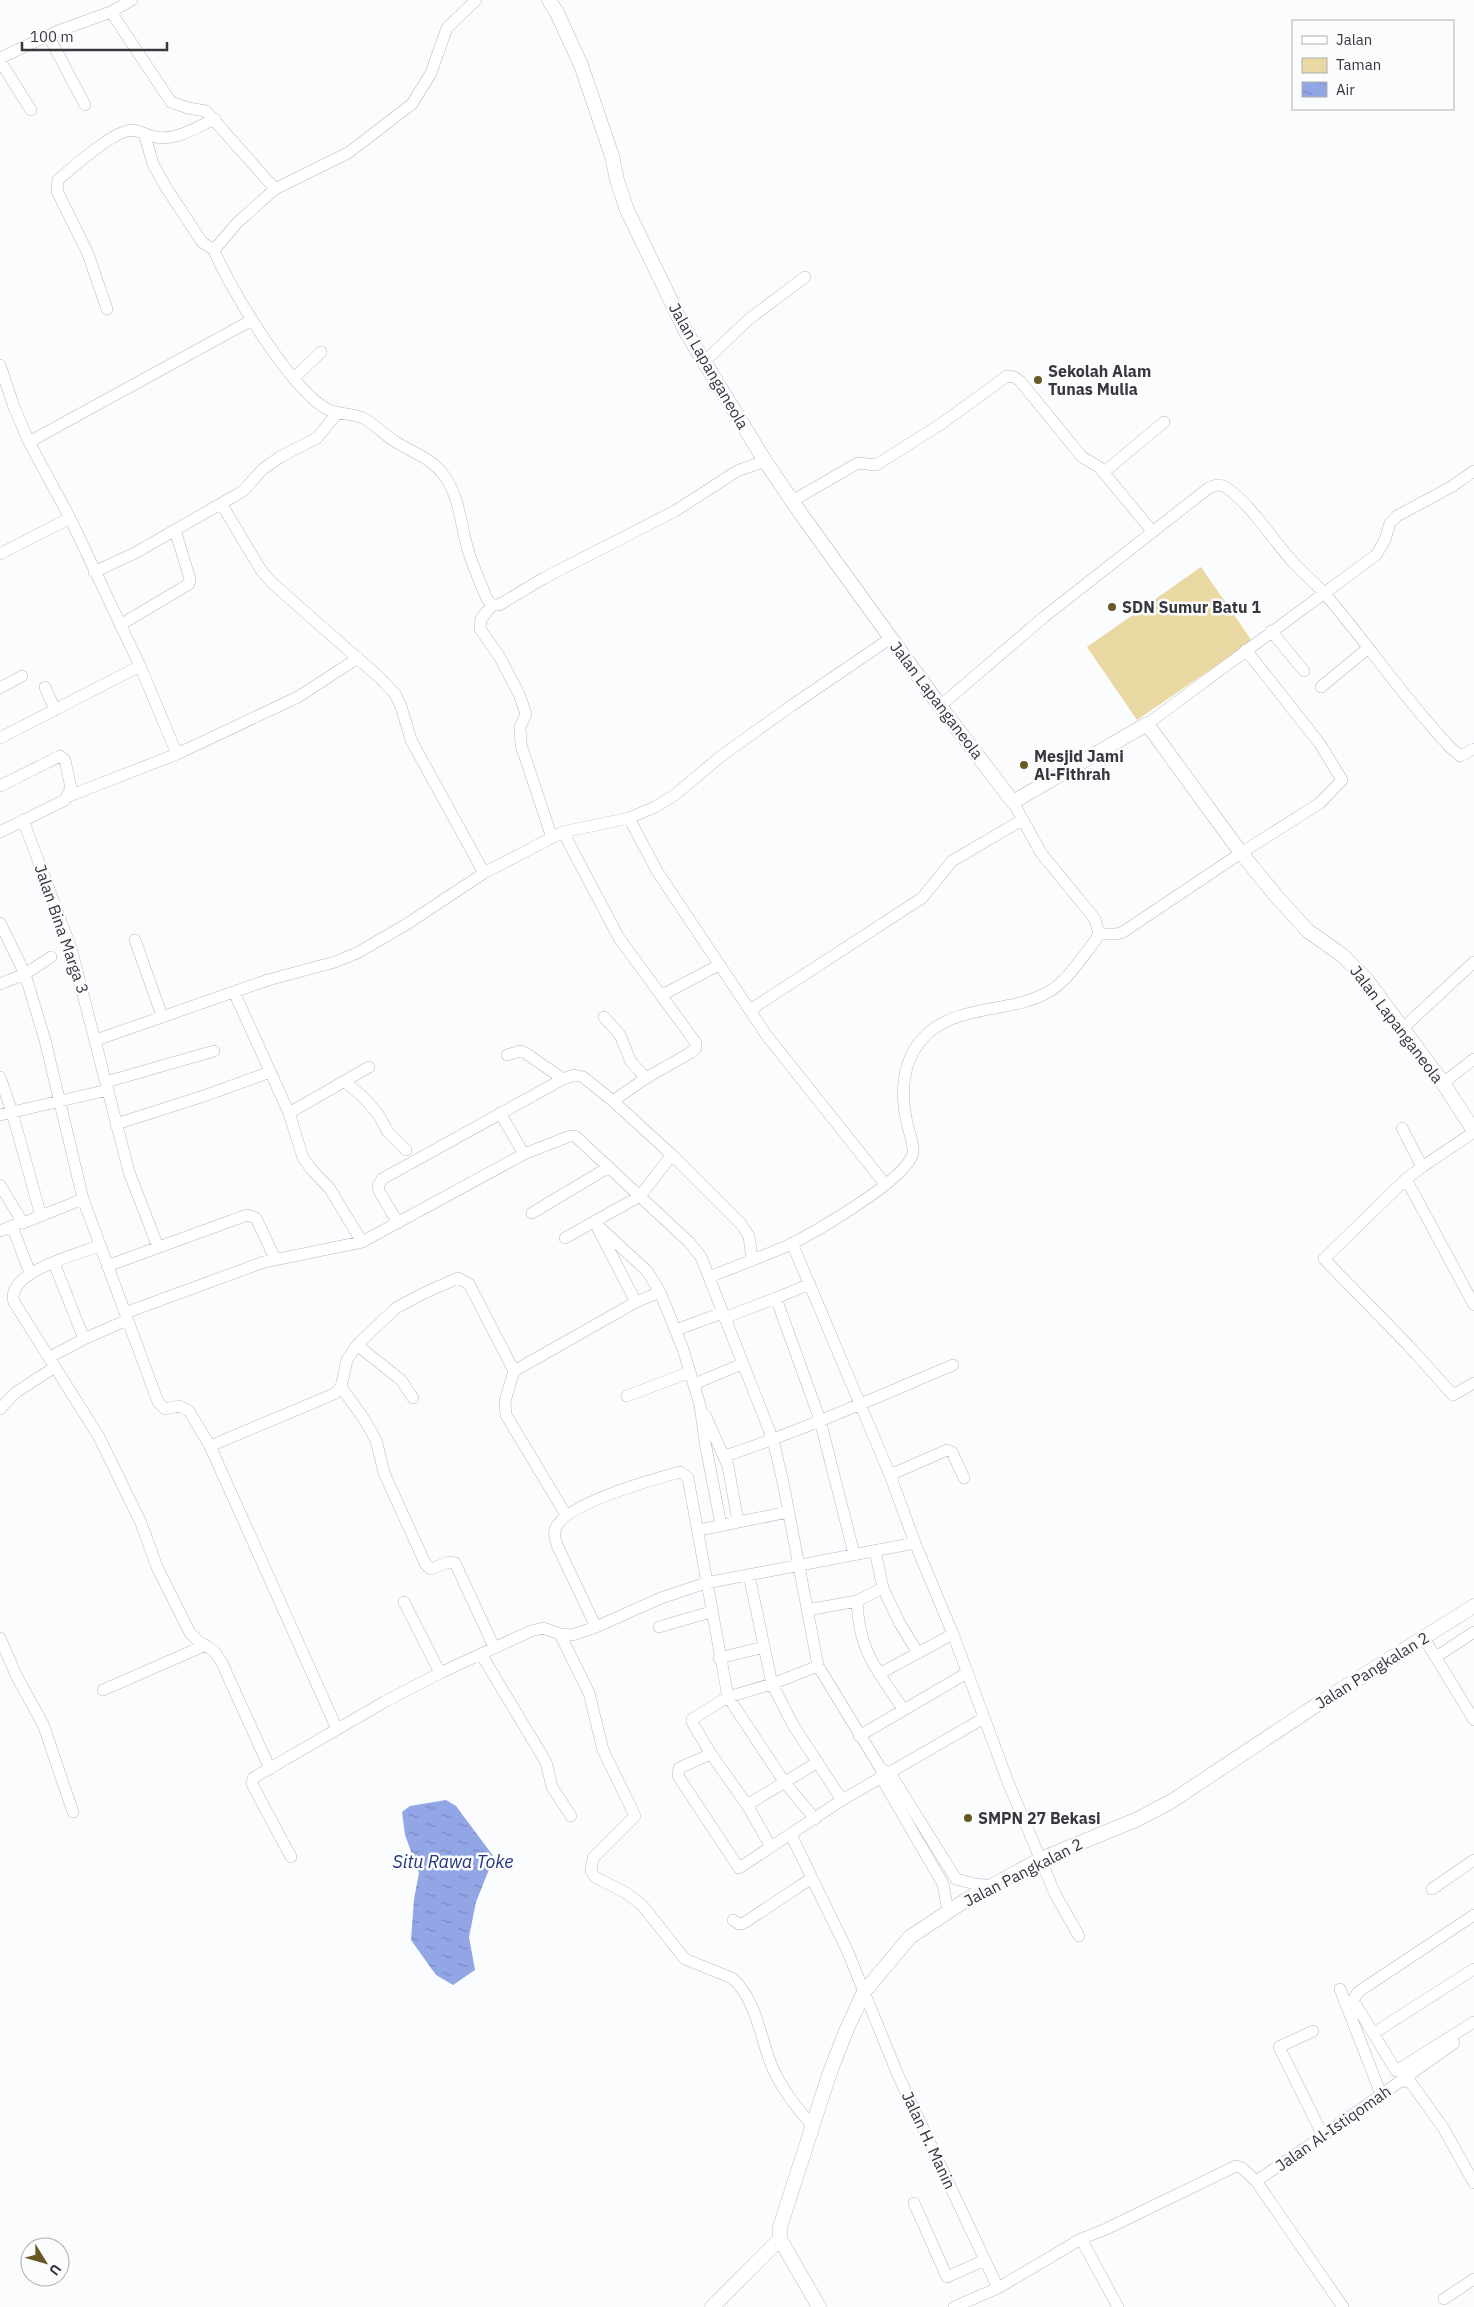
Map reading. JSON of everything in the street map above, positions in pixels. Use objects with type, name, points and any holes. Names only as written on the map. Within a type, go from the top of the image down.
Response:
[{"type":"street","points":[[31,110],[0,60],[48,35],[110,12],[132,0]]},
{"type":"street","points":[[214,250],[231,228],[275,189],[348,153],[412,104],[431,73],[447,28],[476,0]]},
{"type":"street","name":"Jalan Lapanganeola","points":[[549,0],[557,13],[580,65],[612,156],[617,180],[627,210],[670,302],[704,362],[792,501],[940,706],[1013,802]]},
{"type":"street","points":[[110,12],[171,102],[188,108],[206,111],[275,189]]},
{"type":"street","points":[[48,35],[85,105]]},
{"type":"street","points":[[107,309],[88,254],[57,191],[57,184],[82,160],[125,131],[136,129],[154,137],[170,137],[215,120]]},
{"type":"street","points":[[144,133],[153,164],[167,189],[202,242],[214,250],[224,273],[252,320],[294,378],[320,403],[338,412],[367,420],[396,442],[432,462],[443,474],[460,511],[469,554],[487,599],[492,605]]},
{"type":"street","points":[[704,362],[749,319],[804,277]]},
{"type":"street","points":[[29,442],[252,320]]},
{"type":"street","points":[[294,378],[321,352]]},
{"type":"street","points":[[0,365],[14,407],[29,442],[70,518],[140,666],[176,754]]},
{"type":"street","points":[[792,501],[858,463],[876,465],[940,424],[1007,376],[1014,377],[1020,381],[1085,460],[1098,467],[1152,531]]},
{"type":"street","points":[[94,572],[135,553],[222,505],[243,491],[263,469],[280,456],[317,438],[338,412]]},
{"type":"street","points":[[1103,473],[1164,422]]},
{"type":"street","points":[[492,605],[499,605],[544,578],[675,511],[737,471],[765,461]]},
{"type":"street","points":[[709,1276],[792,1243],[842,1215],[905,1167],[912,1154],[912,1140],[906,1123],[903,1087],[905,1071],[917,1046],[933,1030],[959,1016],[1031,1000],[1051,990],[1090,947],[1099,934],[1095,919],[1050,866],[1013,802],[1147,724],[1376,555],[1385,540],[1390,523],[1397,516],[1451,487],[1474,471]]},
{"type":"street","points":[[940,706],[1044,617],[1152,531],[1206,490],[1212,486],[1221,485],[1245,506],[1324,594],[1367,649],[1454,752],[1460,756],[1474,749]]},
{"type":"street","points":[[222,505],[261,570],[271,582],[358,658],[395,694],[401,706],[411,740],[484,873]]},
{"type":"street","points":[[0,554],[70,518]]},
{"type":"street","points":[[120,625],[189,584],[190,579],[175,530]]},
{"type":"street","points":[[492,605],[481,619],[480,629],[499,656],[526,714],[520,727],[521,745],[552,838]]},
{"type":"street","points":[[1271,632],[1304,671]]},
{"type":"street","points":[[96,1040],[234,992],[335,962],[357,953],[407,924],[484,873],[563,832],[629,818],[655,807],[676,794],[748,736],[891,638]]},
{"type":"street","points":[[1321,687],[1367,649]]},
{"type":"street","points":[[1099,934],[1123,932],[1320,803],[1342,780],[1326,752],[1246,650]]},
{"type":"street","points":[[1,828],[23,820],[61,802],[69,796],[176,754],[298,697],[358,658]]},
{"type":"street","points":[[0,738],[140,666]]},
{"type":"street","points":[[0,688],[22,676]]},
{"type":"street","points":[[45,687],[55,710]]},
{"type":"street","name":"Jalan Lapanganeola","points":[[1147,724],[1241,853],[1308,931],[1342,955],[1366,979],[1443,1084],[1474,1132]]},
{"type":"street","points":[[0,786],[60,756],[65,760],[72,788],[69,796]]},
{"type":"street","points":[[629,818],[656,872],[750,1010],[800,1080],[885,1184]]},
{"type":"street","name":"Jalan Bina Marga 3","points":[[23,820],[71,948],[116,1124],[137,1196],[158,1247]]},
{"type":"street","points":[[750,1010],[922,898],[952,861],[1022,820]]},
{"type":"street","points":[[563,832],[619,938],[695,1040],[697,1046],[690,1053],[646,1078],[613,1101]]},
{"type":"street","points":[[0,923],[25,974],[45,1040],[82,1199],[159,1404],[164,1409],[179,1406],[189,1411],[210,1446],[337,1729]]},
{"type":"street","points":[[135,940],[162,1016]]},
{"type":"street","points":[[0,984],[25,974],[52,958]]},
{"type":"street","points":[[1403,1028],[1474,962]]},
{"type":"street","points":[[662,995],[720,965]]},
{"type":"street","points":[[234,992],[289,1113],[303,1158],[330,1189],[362,1242]]},
{"type":"street","points":[[604,1018],[620,1035],[631,1062],[646,1078]]},
{"type":"street","points":[[0,1115],[59,1101],[214,1051]]},
{"type":"street","points":[[507,1054],[524,1052],[563,1079]]},
{"type":"street","points":[[1443,1084],[1474,1059]]},
{"type":"street","points":[[289,1113],[369,1067]]},
{"type":"street","points":[[116,1124],[204,1096],[270,1072]]},
{"type":"street","points":[[398,1223],[379,1190],[378,1186],[382,1179],[500,1112],[574,1075],[583,1078],[613,1101],[672,1155],[741,1224],[748,1236],[752,1260]]},
{"type":"street","points":[[0,1077],[12,1112],[41,1216]]},
{"type":"street","points":[[345,1082],[363,1097],[378,1114],[388,1132],[406,1150]]},
{"type":"street","points":[[500,1112],[524,1154]]},
{"type":"street","points":[[1402,1128],[1422,1167]]},
{"type":"street","points":[[1474,1132],[1406,1180],[1324,1259],[1408,1345],[1453,1395],[1474,1383]]},
{"type":"street","points":[[0,1409],[15,1393],[52,1362],[84,1339],[126,1316],[275,1259],[362,1242],[524,1154],[570,1136],[576,1136],[696,1250],[709,1276],[773,1440],[783,1482],[818,1666],[859,1736],[954,1876],[975,1884],[995,1886]]},
{"type":"street","points":[[565,1238],[595,1223],[640,1196],[672,1155]]},
{"type":"street","points":[[532,1213],[609,1167]]},
{"type":"street","points":[[1406,1180],[1474,1305]]},
{"type":"street","points":[[0,1186],[16,1224],[30,1273]]},
{"type":"street","points":[[0,1231],[16,1224],[27,1223],[82,1199]]},
{"type":"street","points":[[107,1266],[247,1215],[252,1216],[258,1222],[275,1259]]},
{"type":"street","points":[[595,1223],[647,1271],[660,1292],[676,1330],[700,1405],[721,1525]]},
{"type":"street","points":[[595,1223],[636,1302]]},
{"type":"street","points":[[792,1243],[890,1475],[914,1543],[953,1634],[984,1718],[1055,1894],[1079,1936]]},
{"type":"street","points":[[99,1246],[30,1273],[20,1282],[13,1296],[99,1437],[141,1523],[157,1567],[190,1632],[198,1641],[214,1651],[229,1674],[270,1769]]},
{"type":"street","points":[[54,1262],[84,1339]]},
{"type":"street","points":[[210,1446],[327,1398],[341,1387],[347,1360],[357,1345],[396,1308],[458,1278],[469,1284],[514,1371]]},
{"type":"street","points":[[676,1330],[776,1298],[810,1284]]},
{"type":"street","points":[[566,1515],[506,1415],[505,1401],[514,1371],[636,1302],[660,1292]]},
{"type":"street","points":[[776,1298],[820,1420],[854,1554]]},
{"type":"street","points":[[357,1345],[404,1383],[413,1398]]},
{"type":"street","points":[[694,1384],[742,1364]]},
{"type":"street","points":[[725,1456],[773,1440],[861,1405],[953,1365]]},
{"type":"street","points":[[627,1396],[690,1372]]},
{"type":"street","points":[[341,1387],[364,1419],[376,1440],[384,1473],[426,1565],[431,1569],[449,1562],[455,1563],[494,1648]]},
{"type":"street","points":[[700,1405],[725,1456],[738,1522]]},
{"type":"street","points":[[890,1475],[947,1450],[952,1452],[964,1478]]},
{"type":"street","points":[[596,1627],[554,1537],[555,1528],[566,1515],[629,1486],[680,1472],[688,1478],[728,1697],[785,1783],[815,1819]]},
{"type":"street","points":[[698,1530],[788,1512]]},
{"type":"street","points":[[291,1857],[252,1784],[254,1778],[337,1729],[440,1673],[537,1629],[549,1629],[560,1634],[572,1635],[596,1627],[661,1598],[706,1583],[914,1543]]},
{"type":"street","points":[[875,1551],[883,1588],[899,1622],[918,1653]]},
{"type":"street","points":[[749,1575],[772,1684],[793,1725],[842,1800]]},
{"type":"street","points":[[807,1610],[857,1601],[883,1588]]},
{"type":"street","points":[[857,1601],[863,1645],[867,1655],[903,1709]]},
{"type":"street","points":[[404,1602],[440,1673]]},
{"type":"street","name":"Jalan Pangkalan 2","points":[[780,2239],[780,2227],[814,2127],[829,2075],[864,1992],[910,1937],[948,1911],[1041,1859],[1138,1819],[1172,1801],[1304,1712],[1474,1606]]},
{"type":"street","points":[[660,1627],[711,1612]]},
{"type":"street","points":[[1436,1656],[1474,1632]]},
{"type":"street","points":[[560,1634],[589,1692],[603,1750],[635,1816],[593,1858],[591,1871],[595,1877],[626,1892],[642,1905],[686,1959],[732,1978],[738,1983],[749,2001],[773,2069],[794,2105],[814,2127]]},
{"type":"street","points":[[879,1674],[953,1634]]},
{"type":"street","points":[[0,1638],[17,1677],[43,1724],[72,1812]]},
{"type":"street","points":[[1424,1638],[1474,1720]]},
{"type":"street","points":[[103,1690],[206,1645]]},
{"type":"street","points":[[720,1658],[764,1647]]},
{"type":"street","points":[[481,1654],[546,1762],[552,1787],[571,1816]]},
{"type":"street","points":[[771,1847],[747,1805],[711,1754],[692,1719],[728,1697],[772,1684],[818,1666]]},
{"type":"street","points":[[859,1736],[967,1673]]},
{"type":"street","points":[[711,1754],[679,1768],[677,1772],[716,1836],[740,1868],[884,1773],[984,1718]]},
{"type":"street","points":[[747,1805],[818,1762]]},
{"type":"street","points":[[884,1773],[943,1884],[948,1911]]},
{"type":"street","name":"Jalan H. Manin","points":[[791,1835],[847,1950],[898,2075],[998,2288]]},
{"type":"street","points":[[1432,1889],[1474,1860]]},
{"type":"street","points":[[943,1884],[954,1876]]},
{"type":"street","points":[[733,1920],[741,1924],[746,1922],[812,1878]]},
{"type":"street","points":[[1400,2075],[1394,2070],[1353,2000],[1358,1992],[1474,1915]]},
{"type":"street","points":[[1374,2034],[1474,1969]]},
{"type":"street","points":[[1340,1990],[1381,2094]]},
{"type":"street","points":[[1400,2075],[1474,2022]]},
{"type":"street","points":[[1400,2075],[1474,2029]]},
{"type":"street","points":[[1313,2031],[1279,2047],[1322,2136]]},
{"type":"street","name":"Jalan Al-Istiqomah","points":[[1256,2181],[1381,2094],[1400,2075],[1410,2083],[1444,2129],[1474,2184]]},
{"type":"street","points":[[954,2307],[998,2288],[1081,2239],[1106,2229],[1236,2166],[1242,2168],[1256,2181],[1343,2307]]},
{"type":"street","points":[[914,2203],[947,2277],[985,2260]]},
{"type":"street","points":[[712,2307],[780,2239],[819,2307]]},
{"type":"street","points":[[1081,2239],[1118,2307]]},
{"type":"street","points":[[1444,2299],[1474,2279]]},
{"type":"green space","points":[[1201,567],[1252,641],[1137,720],[1087,647]]},
{"type":"water","name":"Situ Rawa Toke","points":[[446,1800],[456,1806],[494,1857],[476,1902],[469,1937],[475,1970],[453,1985],[436,1975],[411,1940],[414,1899],[419,1873],[405,1835],[402,1812],[410,1806]]},
{"type":"place","name":"Sekolah Alam Tunas Mulia","points":[[1038,380]]},
{"type":"place","name":"SDN Sumur Batu 1","points":[[1112,607]]},
{"type":"place","name":"Mesjid Jami Al-Fithrah","points":[[1024,765]]},
{"type":"place","name":"SMPN 27 Bekasi","points":[[968,1818]]}]
